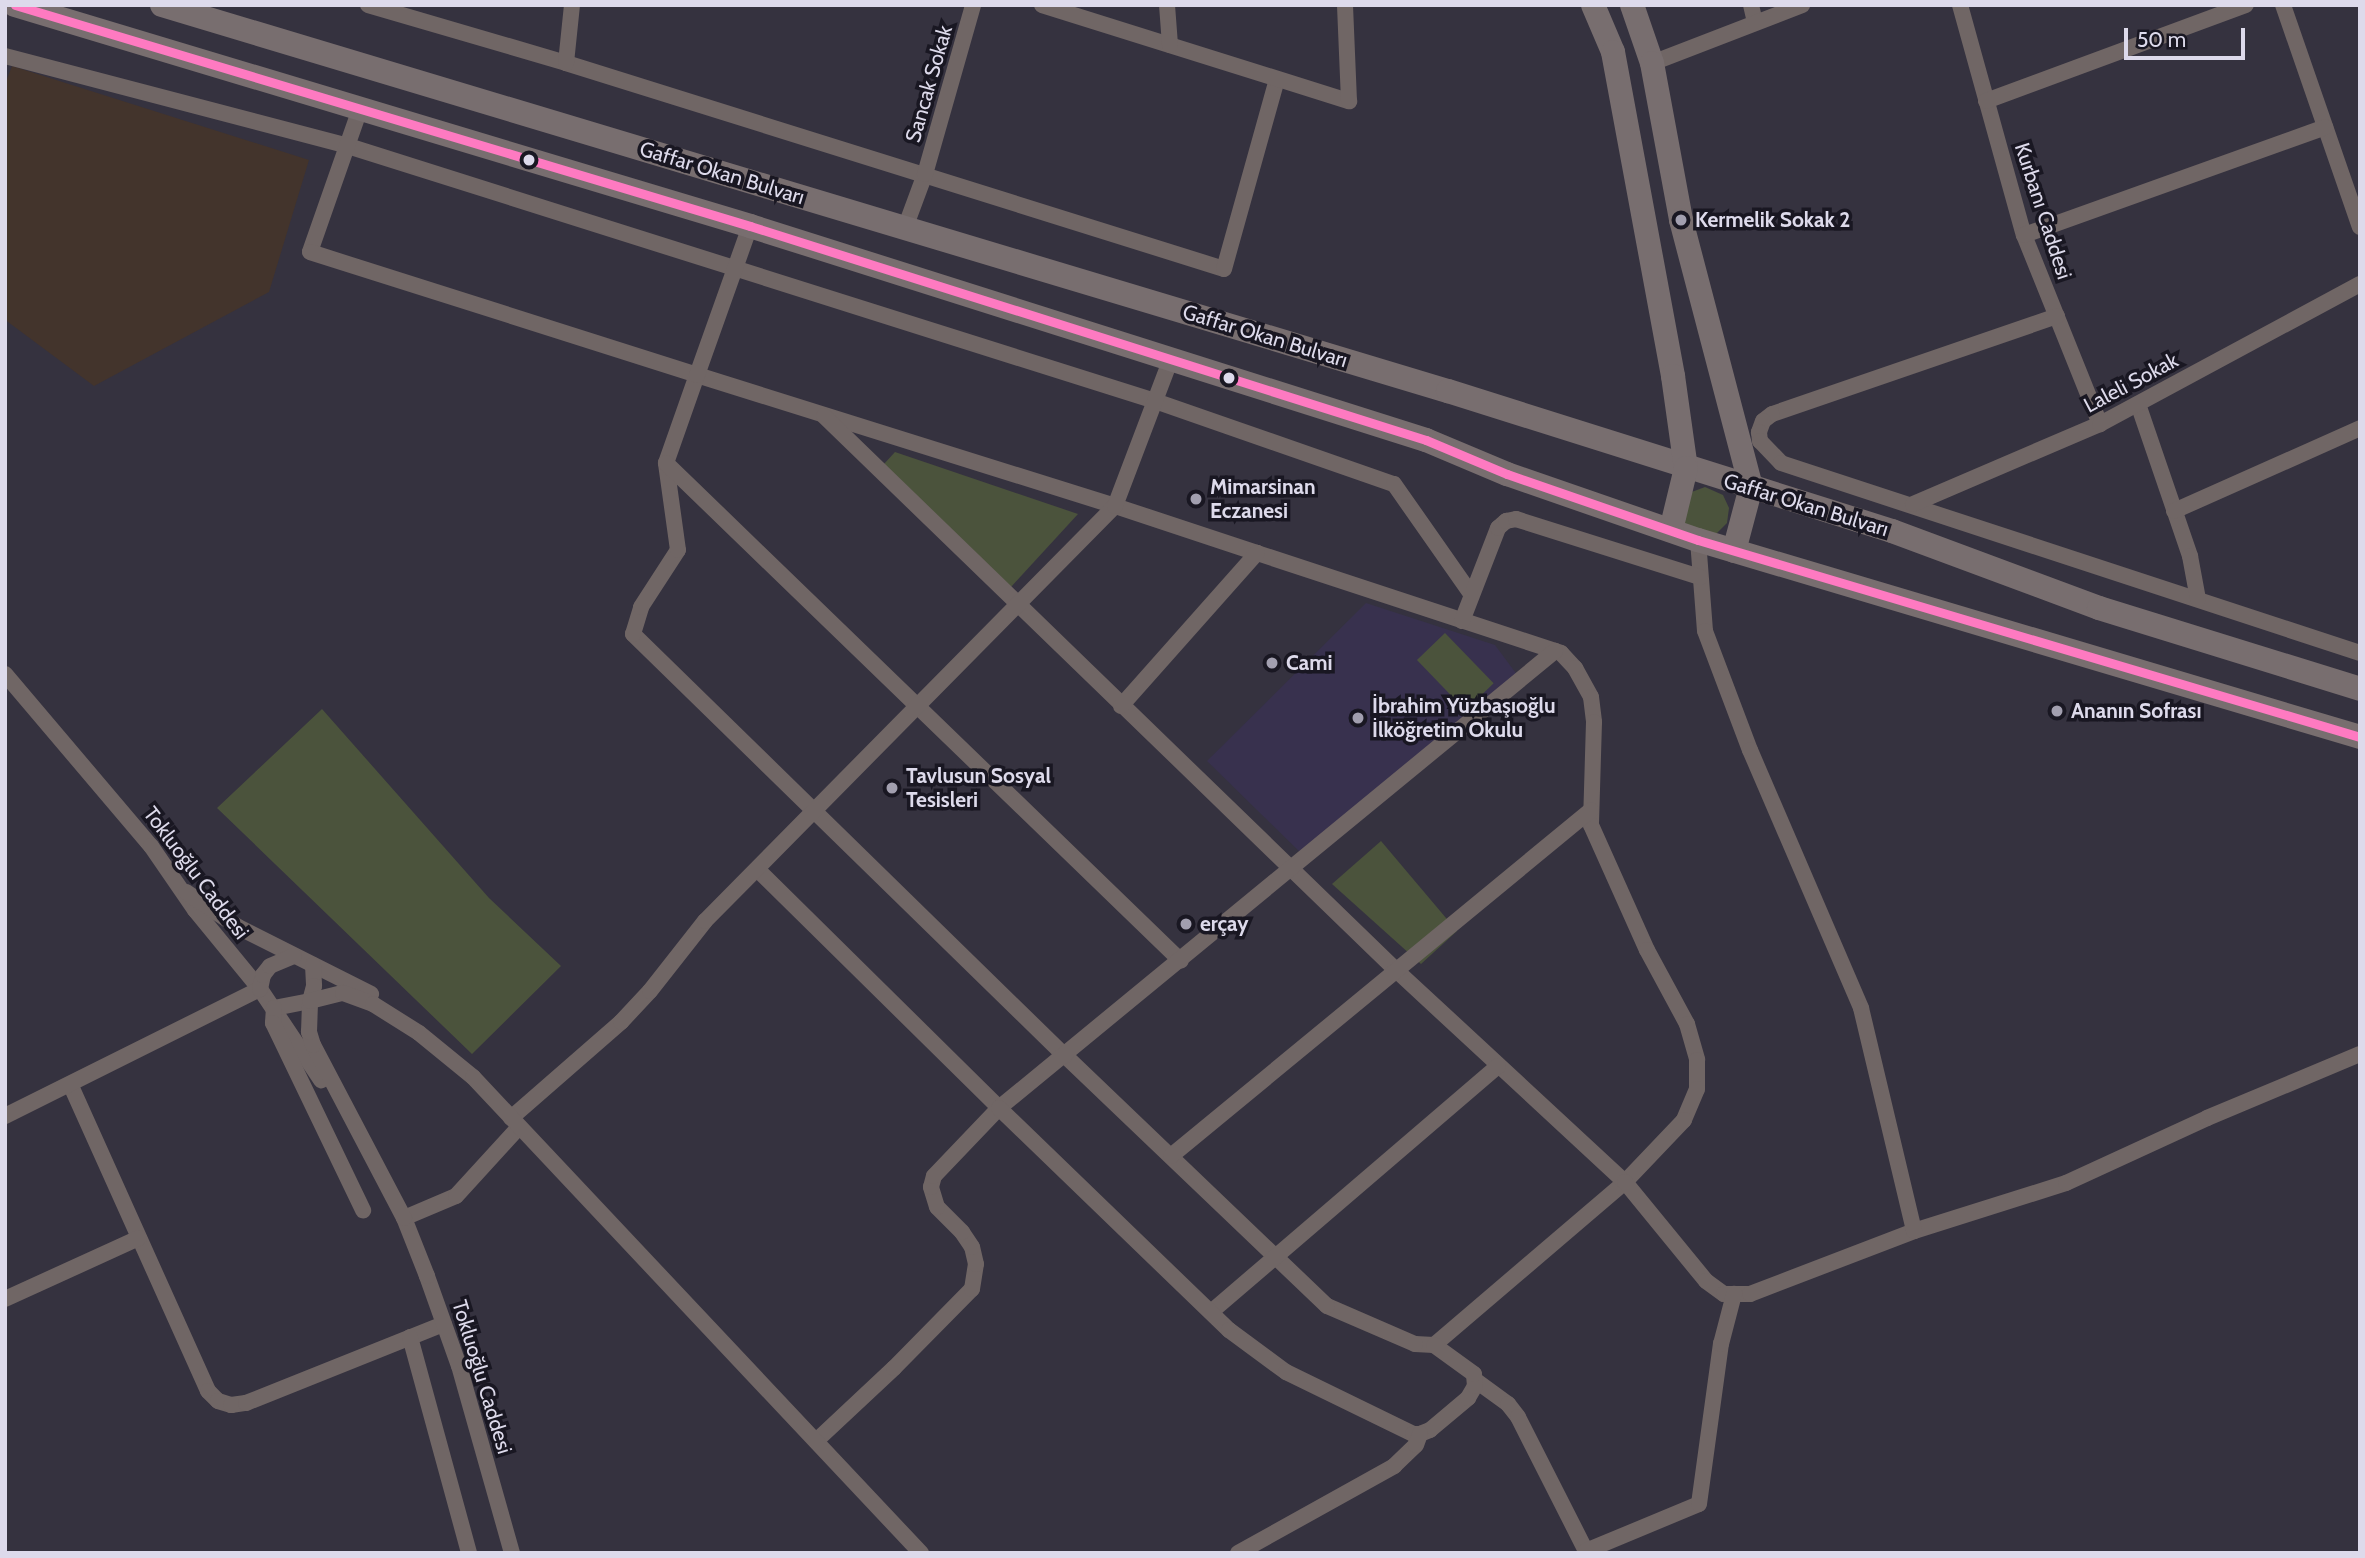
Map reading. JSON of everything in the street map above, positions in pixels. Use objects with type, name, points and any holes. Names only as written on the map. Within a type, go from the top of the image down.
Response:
[{"type":"highway","name":"Gaffar Okan Bulvarı","points":[[15,5],[232,68],[750,226],[1426,440],[1507,474],[1698,540],[2360,737]]},
{"type":"highway","name":"Gaffar Okan Bulvarı","points":[[162,5],[229,16],[905,228],[1448,391],[1892,531],[2099,608],[2360,689]]},
{"type":"highway","points":[[1593,5],[1613,52],[1628,124],[1686,468],[1671,530]]},
{"type":"highway","points":[[1632,5],[1652,63],[1681,220],[1751,487],[1734,551]]},
{"type":"street","points":[[368,5],[566,63],[1224,268],[1277,79]]},
{"type":"street","points":[[566,63],[572,5]]},
{"type":"street","name":"Sancak Sokak","points":[[905,228],[925,174],[973,5]]},
{"type":"street","points":[[1042,5],[1349,102],[1345,5]]},
{"type":"street","points":[[1167,5],[1170,45]]},
{"type":"street","points":[[1751,5],[1755,23]]},
{"type":"street","points":[[1652,63],[1802,5]]},
{"type":"street","name":"Kurbanı Caddesi","points":[[1960,5],[2024,235],[2100,424]]},
{"type":"street","points":[[1986,101],[2246,5]]},
{"type":"street","points":[[2283,5],[2360,227]]},
{"type":"street","points":[[5,56],[348,146],[1155,401],[1394,484],[1471,594]]},
{"type":"street","points":[[360,109],[310,252],[1115,506],[1555,651],[1575,668],[1591,697],[1595,735],[1591,825],[1637,931],[1687,1024],[1698,1067],[1694,1100],[1684,1120],[1625,1182],[1434,1345]]},
{"type":"street","points":[[2024,235],[2325,127]]},
{"type":"street","points":[[750,226],[666,463],[678,550],[641,607],[633,634],[1065,1056],[1327,1306],[1415,1344],[1434,1345],[1474,1374],[1471,1395],[1420,1434],[1416,1446],[1394,1465],[1238,1553]]},
{"type":"street","name":"Laleli Sokak","points":[[1913,504],[2100,424],[2360,284]]},
{"type":"street","points":[[2057,316],[1781,410],[1763,421],[1759,432],[1760,441],[1781,463],[1913,504],[2360,653]]},
{"type":"street","points":[[404,1217],[456,1196],[515,1122],[650,991],[705,921],[759,871],[1115,506],[1170,361]]},
{"type":"street","points":[[2138,404],[2190,556],[2198,599]]},
{"type":"street","points":[[822,414],[1398,971],[1625,1182],[1706,1281],[1724,1294],[1750,1294],[1914,1231],[2066,1183],[2207,1118],[2360,1054]]},
{"type":"street","points":[[2175,511],[2360,428]]},
{"type":"street","points":[[666,463],[1181,961]]},
{"type":"street","points":[[1462,621],[1498,528],[1506,520],[1516,519],[1700,577]]},
{"type":"street","points":[[1698,540],[1705,631],[1750,750],[1861,1008],[1914,1231]]},
{"type":"street","points":[[1121,706],[1257,553]]},
{"type":"street","points":[[816,1441],[972,1289],[976,1264],[972,1247],[962,1231],[937,1207],[931,1187],[934,1176],[999,1108],[1555,651]]},
{"type":"street","name":"Tokluoğlu Caddesi","points":[[5,674],[151,846],[184,890],[195,910],[274,1008],[323,1082],[344,1105]]},
{"type":"street","points":[[1171,1156],[1591,810]]},
{"type":"street","points":[[759,871],[999,1108],[1212,1312],[1286,1372],[1413,1434],[1420,1434]]},
{"type":"street","points":[[184,890],[238,927],[373,995],[391,1013],[473,1077],[921,1553]]},
{"type":"street","points":[[5,1116],[71,1086],[260,989],[263,975],[270,966],[294,956]]},
{"type":"street","points":[[310,1001],[314,986],[313,965]]},
{"type":"street","points":[[363,1210],[285,1051],[273,1023],[274,1008],[343,993],[391,1013]]},
{"type":"street","name":"Tokluoğlu Caddesi","points":[[310,1001],[311,1038],[404,1217],[444,1324],[512,1553]]},
{"type":"street","points":[[1212,1312],[1498,1066]]},
{"type":"street","points":[[71,1086],[208,1391],[224,1404],[246,1403],[444,1324]]},
{"type":"street","points":[[5,1299],[139,1238]]},
{"type":"street","points":[[1475,1380],[1508,1404],[1518,1417],[1583,1552],[1699,1503],[1721,1344],[1734,1294]]},
{"type":"street","points":[[410,1337],[469,1553]]},
{"type":"shaded area","points":[[12,66],[309,160],[269,292],[94,386],[8,322],[5,319],[5,84]]},
{"type":"shaded area","name":"İbrahim Yüzbaşıoğlu İlköğretim Okulu","points":[[1366,603],[1495,645],[1518,676],[1302,854],[1207,761]]},
{"type":"green space","points":[[895,452],[1078,514],[1011,587],[884,464]]},
{"type":"green space","points":[[1705,487],[1723,495],[1729,508],[1727,523],[1716,534],[1685,527],[1681,506],[1689,493]]},
{"type":"green space","points":[[1445,633],[1494,683],[1466,710],[1417,660]]},
{"type":"green space","points":[[322,709],[489,898],[561,966],[472,1054],[217,808]]},
{"type":"green space","points":[[1381,841],[1457,931],[1421,964],[1332,884]]},
{"type":"transit line","points":[[15,5],[750,226],[1426,440],[1507,474],[1698,540],[2360,737]]},
{"type":"place","name":"Kermelik Sokak 2","points":[[1681,220]]},
{"type":"place","name":"Mimarsinan Eczanesi","points":[[1196,499]]},
{"type":"place","name":"Cami","points":[[1272,663]]},
{"type":"place","name":"Ananın Sofrası","points":[[2057,711]]},
{"type":"place","name":"İbrahim Yüzbaşıoğlu İlköğretim Okulu","points":[[1358,718]]},
{"type":"place","name":"Tavlusun Sosyal Tesisleri","points":[[892,788]]},
{"type":"place","name":"erçay","points":[[1186,924]]}]
